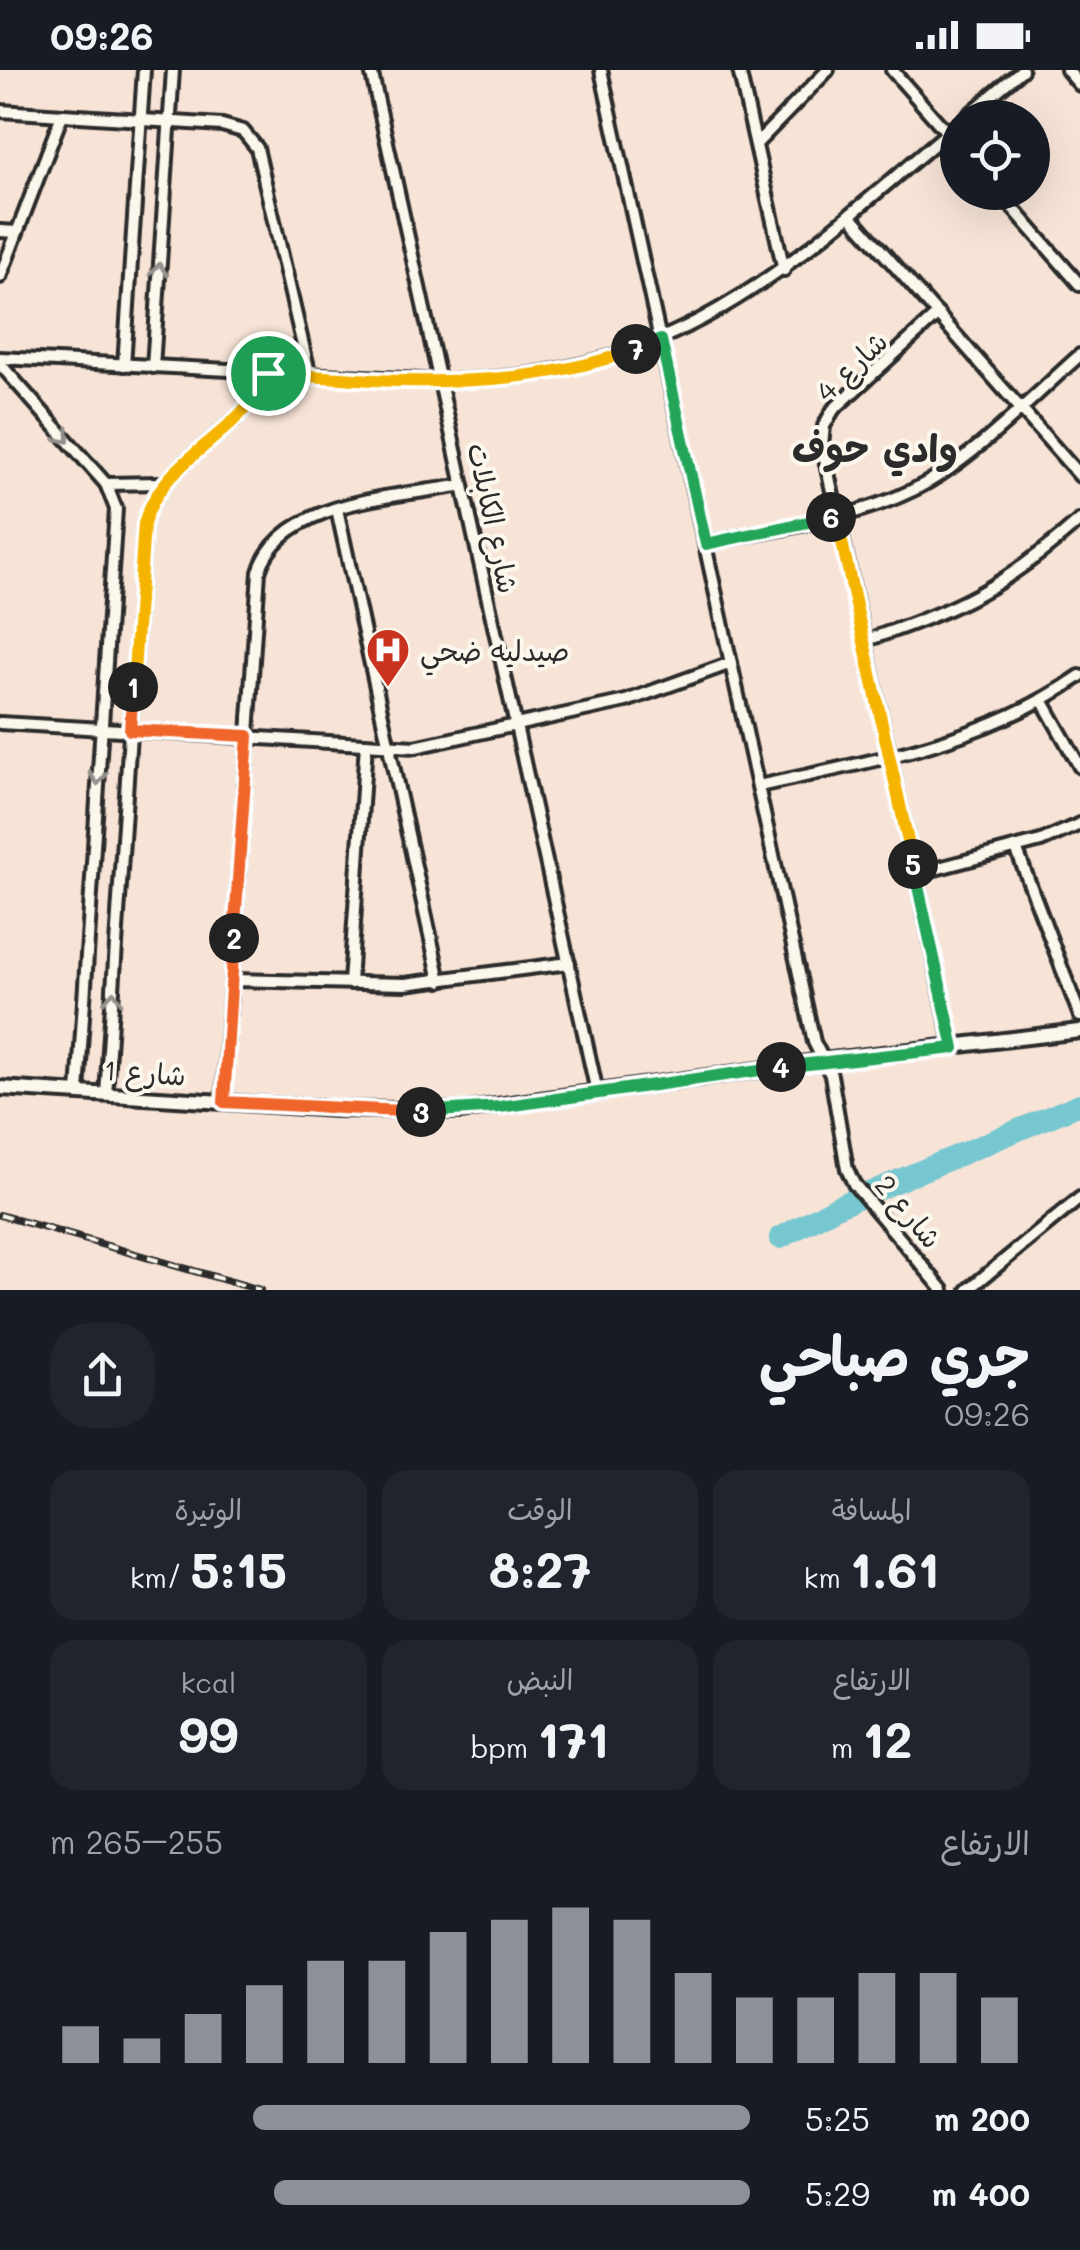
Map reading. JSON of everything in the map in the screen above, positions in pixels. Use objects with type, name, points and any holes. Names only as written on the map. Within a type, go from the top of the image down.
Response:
[{"type":"street","points":[[124,365],[144,70]]},
{"type":"street","points":[[153,367],[173,70]]},
{"type":"street","name":"شارع الكابلات","points":[[372,70],[597,1092]]},
{"type":"street","points":[[601,70],[814,1042],[823,1061],[1080,1031]]},
{"type":"street","points":[[739,70],[784,270]]},
{"type":"street","points":[[756,144],[828,70]]},
{"type":"street","points":[[892,70],[940,125]]},
{"type":"street","points":[[987,100],[1022,70]]},
{"type":"street","points":[[1067,70],[1080,84]]},
{"type":"street","points":[[0,111],[233,126],[251,138],[310,376]]},
{"type":"street","points":[[0,277],[62,115]]},
{"type":"street","points":[[0,361],[441,381],[531,376],[590,364],[661,340],[725,309],[784,270],[940,139]]},
{"type":"street","points":[[1015,210],[1080,286]]},
{"type":"street","points":[[850,215],[1080,476]]},
{"type":"street","points":[[0,231],[17,232]]},
{"type":"street","name":"شارع 4","points":[[938,314],[828,418],[822,445],[954,1048]]},
{"type":"street","points":[[706,544],[888,502],[929,481],[1080,355]]},
{"type":"street","points":[[0,361],[106,484],[116,508],[78,1093]]},
{"type":"street","points":[[106,1095],[144,524],[150,502],[162,484],[244,410],[268,373]]},
{"type":"street","points":[[106,484],[162,484]]},
{"type":"street","points":[[224,1102],[263,559],[291,527],[337,509],[463,485]]},
{"type":"street","points":[[337,509],[440,981]]},
{"type":"street","points":[[864,640],[978,598],[1028,566],[1080,520]]},
{"type":"street","points":[[0,723],[415,747],[626,702],[732,662]]},
{"type":"street","points":[[758,786],[956,739],[1042,700],[1080,676]]},
{"type":"street","points":[[1042,700],[1080,766]]},
{"type":"street","points":[[350,984],[366,744]]},
{"type":"street","points":[[916,874],[1016,848],[1080,824]]},
{"type":"street","points":[[1016,848],[1080,1016]]},
{"type":"street","points":[[232,980],[350,984],[440,981],[569,963]]},
{"type":"street","name":"شارع 1","points":[[0,1088],[334,1109],[460,1111],[823,1061]]},
{"type":"street","name":"شارع 2","points":[[823,1061],[833,1084],[843,1153],[854,1184],[943,1290]]},
{"type":"street","points":[[968,1290],[1080,1198]]},
{"type":"waterway","points":[[780,1238],[838,1206],[1080,1104]]},
{"type":"railway","points":[[0,1215],[260,1290]]},
{"type":"place","name":"صيدليه ضحي","points":[[388,688]]},
{"type":"district","name":"وادي حوف","points":[[875,447]]},
{"type":"route","points":[[661,340],[706,544],[836,515],[954,1048],[797,1064],[460,1111],[224,1102],[248,736],[130,730],[144,524],[150,502],[162,484],[244,410],[268,373],[486,380],[575,368],[661,340]]}]
